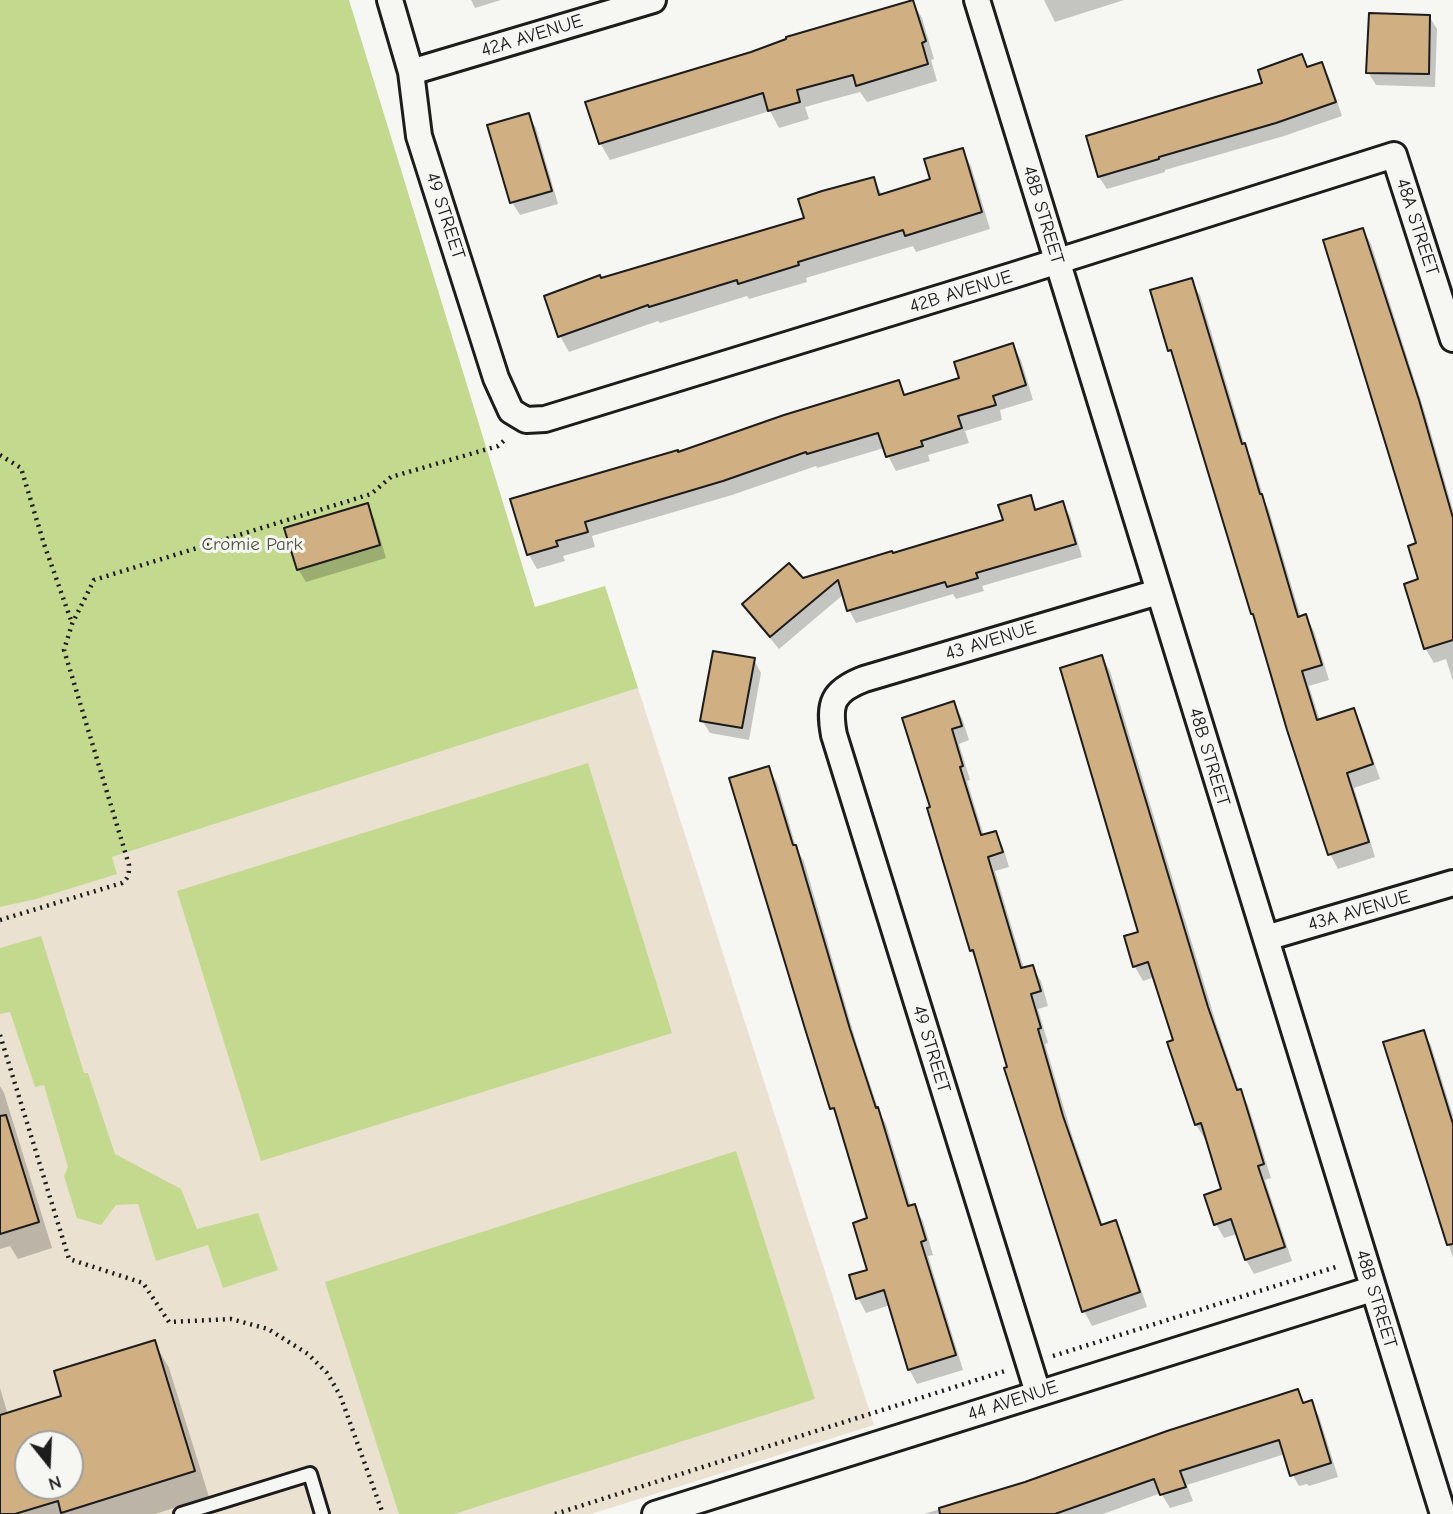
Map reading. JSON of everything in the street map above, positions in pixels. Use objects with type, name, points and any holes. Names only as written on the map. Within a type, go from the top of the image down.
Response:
[{"type":"street","name":"49 STREET","points":[[390,0],[411,72],[419,136],[496,378],[511,411],[526,420]]},
{"type":"street","name":"42A AVENUE","points":[[411,72],[653,0]]},
{"type":"street","name":"48B STREET","points":[[977,0],[1443,1514]]},
{"type":"street","name":"42B AVENUE","points":[[526,420],[545,419],[1057,262],[1394,155]]},
{"type":"street","name":"48A STREET","points":[[1394,155],[1453,339]]},
{"type":"street","name":"43 AVENUE","points":[[833,703],[838,692],[847,685],[864,679],[1158,592]]},
{"type":"street","name":"49 STREET","points":[[833,703],[831,719],[834,735],[1038,1393]]},
{"type":"street","name":"43A AVENUE","points":[[1266,939],[1453,883]]},
{"type":"street","name":"44 AVENUE","points":[[655,1514],[1372,1289]]},
{"type":"lane","points":[[181,1514],[310,1474],[322,1514]]},
{"type":"path","points":[[0,920],[122,883],[130,873],[64,650],[72,624],[94,580],[372,494],[391,477],[498,446],[526,420]]},
{"type":"path","points":[[0,454],[21,468],[72,624]]},
{"type":"path","points":[[0,1035],[69,1259],[143,1283],[169,1322],[230,1319],[268,1329],[308,1354],[327,1373],[340,1395],[383,1514]]},
{"type":"path","points":[[1059,1354],[1363,1258]]},
{"type":"path","points":[[555,1514],[1000,1373]]},
{"type":"shaded area","points":[[638,688],[874,1425],[591,1514],[0,1514],[0,893]]},
{"type":"green space","name":"Cromie Park","points":[[0,0],[349,0],[535,607],[605,586],[638,688],[112,857],[117,874],[0,907]]},
{"type":"green space","points":[[588,763],[672,1033],[261,1161],[177,891]]},
{"type":"green space","points":[[41,936],[84,1073],[88,1073],[115,1154],[181,1189],[197,1229],[258,1213],[278,1270],[223,1288],[208,1245],[156,1261],[138,1204],[116,1205],[101,1225],[77,1218],[64,1176],[68,1167],[44,1085],[35,1087],[10,1012],[0,1014],[0,948]]},
{"type":"green space","points":[[736,1151],[815,1399],[454,1514],[399,1514],[325,1282]]},
{"type":"building","points":[[913,0],[926,41],[922,43],[928,64],[856,86],[853,75],[797,90],[800,102],[768,111],[763,93],[599,144],[585,102],[751,52],[786,37]]},
{"type":"building","points":[[1369,13],[1430,15],[1429,74],[1366,73]]},
{"type":"building","points":[[1302,54],[1307,67],[1322,62],[1336,102],[1098,177],[1086,136],[1262,83],[1258,70]]},
{"type":"building","points":[[529,113],[552,191],[510,203],[487,125]]},
{"type":"building","points":[[963,148],[982,212],[905,236],[903,230],[798,262],[799,265],[738,284],[737,280],[649,307],[648,305],[558,337],[544,296],[600,275],[601,278],[804,218],[798,199],[822,191],[874,177],[879,195],[930,179],[924,159]]},
{"type":"building","points":[[1363,228],[1419,400],[1453,518],[1453,640],[1424,649],[1404,584],[1418,579],[1408,546],[1416,543],[1323,240]]},
{"type":"building","points":[[1192,278],[1242,444],[1245,443],[1262,494],[1298,617],[1306,614],[1322,665],[1302,671],[1317,720],[1354,708],[1373,764],[1347,773],[1369,842],[1328,855],[1150,290]]},
{"type":"building","points":[[1013,343],[1026,385],[993,396],[996,405],[958,416],[962,428],[921,441],[923,446],[886,457],[878,433],[807,454],[806,452],[723,481],[585,522],[588,532],[556,541],[558,546],[527,555],[510,499],[678,452],[784,415],[899,380],[904,395],[959,378],[954,362]]},
{"type":"building","points":[[1031,495],[1035,510],[1063,501],[1076,544],[976,573],[978,578],[947,587],[945,582],[847,611],[838,580],[770,637],[742,604],[789,563],[803,578],[892,551],[893,553],[1003,520],[998,505]]},
{"type":"building","points":[[368,503],[380,545],[297,570],[284,528]]},
{"type":"building","points":[[713,651],[755,658],[742,728],[700,721]]},
{"type":"building","points":[[1102,655],[1208,1007],[1237,1090],[1241,1089],[1264,1164],[1258,1166],[1285,1247],[1245,1260],[1231,1219],[1214,1225],[1204,1195],[1221,1189],[1201,1123],[1195,1125],[1167,1042],[1173,1040],[1148,962],[1133,967],[1124,936],[1138,932],[1060,668]]},
{"type":"building","points":[[954,701],[962,726],[952,729],[963,766],[960,767],[981,835],[996,831],[1003,852],[988,857],[1021,968],[1033,965],[1041,991],[1031,994],[1041,1028],[1038,1029],[1063,1116],[1101,1225],[1116,1220],[1140,1292],[1082,1312],[1004,1068],[1007,1067],[973,950],[970,951],[902,718]]},
{"type":"building","points":[[769,766],[908,1206],[915,1204],[926,1240],[921,1242],[956,1355],[908,1370],[884,1290],[856,1299],[849,1275],[867,1270],[853,1223],[867,1218],[834,1108],[830,1109],[729,778]]},
{"type":"building","points":[[1424,1030],[1453,1124],[1453,1244],[1447,1245],[1383,1042]]},
{"type":"building","points":[[6,1115],[39,1222],[0,1234],[0,1116]]},
{"type":"building","points":[[155,1340],[195,1471],[61,1513],[58,1501],[15,1514],[0,1514],[0,1415],[61,1396],[54,1371]]},
{"type":"building","points":[[1298,1389],[1303,1403],[1312,1400],[1331,1463],[1290,1476],[1279,1440],[1180,1471],[1186,1487],[1160,1495],[1154,1479],[1055,1514],[940,1514],[939,1508],[1025,1482],[1167,1431]]}]
